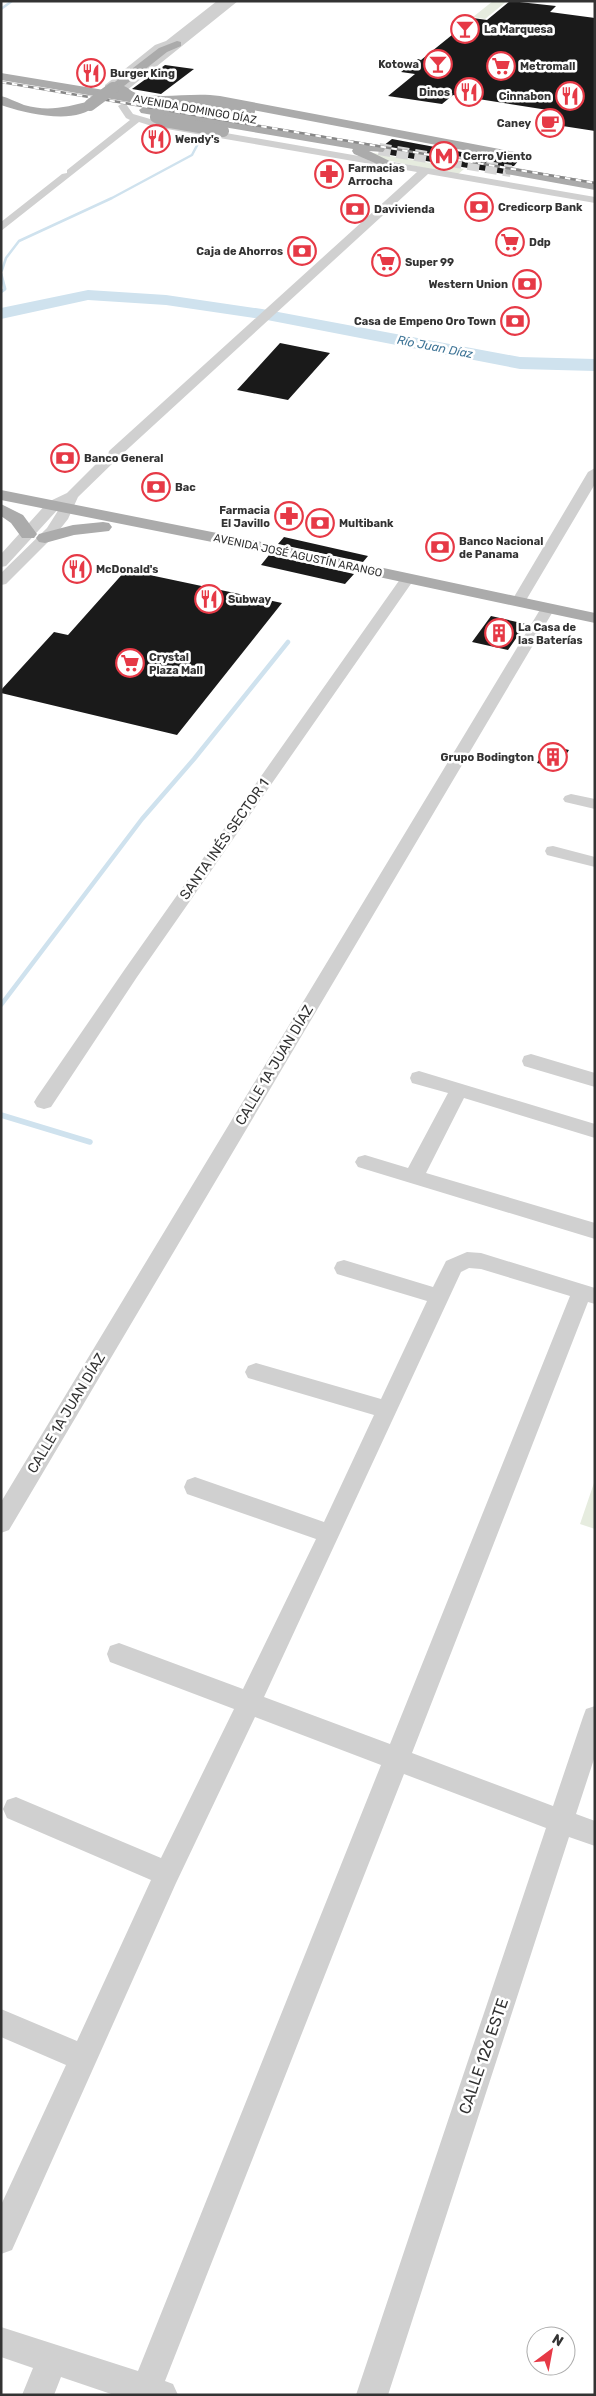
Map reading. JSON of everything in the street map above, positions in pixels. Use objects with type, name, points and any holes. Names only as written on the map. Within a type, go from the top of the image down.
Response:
[{"type":"main road","points":[[1,100],[24,108],[58,112],[77,110],[119,93],[170,46]]},
{"type":"main road","name":"AVENIDA DOMINGO DÍAZ","points":[[1,76],[384,145]]},
{"type":"main road","name":"AVENIDA DOMINGO DÍAZ","points":[[1,86],[38,95],[119,93],[195,118],[297,135],[384,145]]},
{"type":"main road","points":[[72,88],[119,93],[146,99],[211,99],[499,154],[516,162],[595,186]]},
{"type":"main road","points":[[88,89],[119,93]]},
{"type":"main road","points":[[24,108],[21,101],[38,95]]},
{"type":"main road","points":[[384,145],[345,148],[223,131],[164,121],[156,117],[156,111],[172,103],[185,101],[202,102],[398,139],[471,148]]},
{"type":"main road","points":[[136,120],[144,116],[195,118]]},
{"type":"main road","points":[[297,135],[365,153],[394,166]]},
{"type":"main road","points":[[310,150],[353,153],[345,148]]},
{"type":"main road","points":[[516,162],[569,173],[595,176]]},
{"type":"main road","name":"AVENIDA JOSÉ AGUSTÍN ARANGO","points":[[1,494],[59,509],[184,530],[405,582],[518,602],[595,626]]},
{"type":"main road","points":[[1,509],[17,519],[36,536],[103,527]]},
{"type":"main road","name":"AVENIDA JOSÉ AGUSTÍN ARANGO","points":[[1,509],[59,509],[103,527],[243,550],[545,611],[595,618]]},
{"type":"street","points":[[170,46],[223,1]]},
{"type":"street","points":[[170,46],[234,1]]},
{"type":"street","points":[[119,93],[129,116],[136,120],[595,200]]},
{"type":"street","points":[[1,228],[136,120]]},
{"type":"street","points":[[1,581],[59,509],[112,456],[286,300],[425,171]]},
{"type":"street","points":[[518,602],[595,472]]},
{"type":"street","points":[[1,563],[36,536]]},
{"type":"street","name":"SANTA INÉS SECTOR 1","points":[[44,1102],[131,973],[405,582]]},
{"type":"street","name":"CALLE 1A JUAN DÍAZ","points":[[1,1523],[545,611]]},
{"type":"street","points":[[571,798],[595,804]]},
{"type":"street","points":[[553,851],[595,862]]},
{"type":"street","points":[[531,1061],[595,1080]]},
{"type":"street","points":[[419,1078],[595,1131]]},
{"type":"street","points":[[414,1176],[459,1090]]},
{"type":"street","points":[[365,1162],[595,1231]]},
{"type":"street","points":[[1,2239],[167,1874],[330,1534],[453,1267],[467,1260],[481,1261],[588,1294],[398,1759],[154,2392],[1,2342]]},
{"type":"street","points":[[344,1268],[439,1297]]},
{"type":"street","points":[[256,1372],[387,1410]]},
{"type":"street","points":[[195,1487],[330,1534]]},
{"type":"street","points":[[119,1654],[249,1705],[595,1834]]},
{"type":"street","name":"CALLE 126 ESTE","points":[[372,2395],[595,1717]]},
{"type":"street","points":[[16,1809],[167,1874]]},
{"type":"street","points":[[1,2023],[83,2058]]},
{"type":"street","points":[[38,2395],[52,2360]]},
{"type":"shaded area","points":[[493,1],[507,1],[485,19],[473,17]]},
{"type":"shaded area","points":[[368,152],[464,169],[457,175],[382,159]]},
{"type":"shaded area","points":[[595,1480],[595,1529],[580,1524]]},
{"type":"building","name":"Metromall","points":[[510,1],[556,6],[550,12],[595,18],[595,131],[543,123],[554,111],[453,95],[442,104],[388,96],[415,74],[401,72],[418,59],[421,60],[473,18],[487,20]]},
{"type":"building","points":[[165,65],[194,69],[161,94],[132,89]]},
{"type":"building","name":"Cerro Viento","points":[[392,139],[515,162],[519,160],[514,166],[504,167],[504,174],[384,154],[387,149],[383,146]]},
{"type":"building","points":[[280,343],[330,353],[288,400],[237,390]]},
{"type":"building","points":[[284,537],[368,556],[363,562],[278,544]]},
{"type":"building","points":[[269,555],[354,574],[345,584],[261,565]]},
{"type":"building","name":"Crystal Plaza Mall","points":[[126,570],[282,603],[177,735],[1,693],[1,690],[54,632],[68,635]]},
{"type":"building","name":"La Casa de las Baterías","points":[[491,616],[526,624],[508,650],[472,642]]},
{"type":"building","name":"Grupo Bodington","points":[[548,745],[569,750],[558,768],[537,763]]},
{"type":"waterway","points":[[1,9],[12,1]]},
{"type":"waterway","points":[[2,270],[6,258],[19,241],[112,198],[192,155],[203,134]]},
{"type":"waterway","points":[[1,274],[5,289],[1,292]]},
{"type":"waterway","name":"Río Juan Díaz","points":[[1,314],[88,295],[166,300],[262,314],[520,363],[595,365]]},
{"type":"waterway","points":[[1,1005],[142,819],[194,759],[288,642]]},
{"type":"waterway","points":[[1,1115],[90,1142]]},
{"type":"tunnel","points":[[379,149],[511,171]]},
{"type":"railway","points":[[1,82],[595,183]]},
{"type":"place","name":"La Marquesa","points":[[465,29]]},
{"type":"place","name":"Kotowa","points":[[438,64]]},
{"type":"place","name":"Metromall","points":[[501,66]]},
{"type":"place","name":"Burger King","points":[[91,73]]},
{"type":"place","name":"Dinos","points":[[469,92]]},
{"type":"place","name":"Cinnabon","points":[[570,96]]},
{"type":"place","name":"Caney","points":[[550,123]]},
{"type":"place","name":"Wendy's","points":[[156,139]]},
{"type":"place","name":"Cerro Viento","points":[[444,156]]},
{"type":"place","name":"Farmacias Arrocha","points":[[329,174]]},
{"type":"place","name":"Credicorp Bank","points":[[479,207]]},
{"type":"place","name":"Davivienda","points":[[355,209]]},
{"type":"place","name":"Ddp","points":[[510,242]]},
{"type":"place","name":"Caja de Ahorros","points":[[302,251]]},
{"type":"place","name":"Super 99","points":[[386,262]]},
{"type":"place","name":"Western Union","points":[[527,284]]},
{"type":"place","name":"Casa de Empeno Oro Town","points":[[515,321]]},
{"type":"place","name":"Banco General","points":[[65,458]]},
{"type":"place","name":"Bac","points":[[156,487]]},
{"type":"place","name":"Farmacia El Javillo","points":[[289,516]]},
{"type":"place","name":"Multibank","points":[[320,523]]},
{"type":"place","name":"Banco Nacional de Panama","points":[[440,547]]},
{"type":"place","name":"McDonald's","points":[[77,569]]},
{"type":"place","name":"Subway","points":[[209,599]]},
{"type":"place","name":"La Casa de las Baterías","points":[[499,633]]},
{"type":"place","name":"Crystal Plaza Mall","points":[[130,663]]},
{"type":"place","name":"Grupo Bodington","points":[[553,757]]}]
